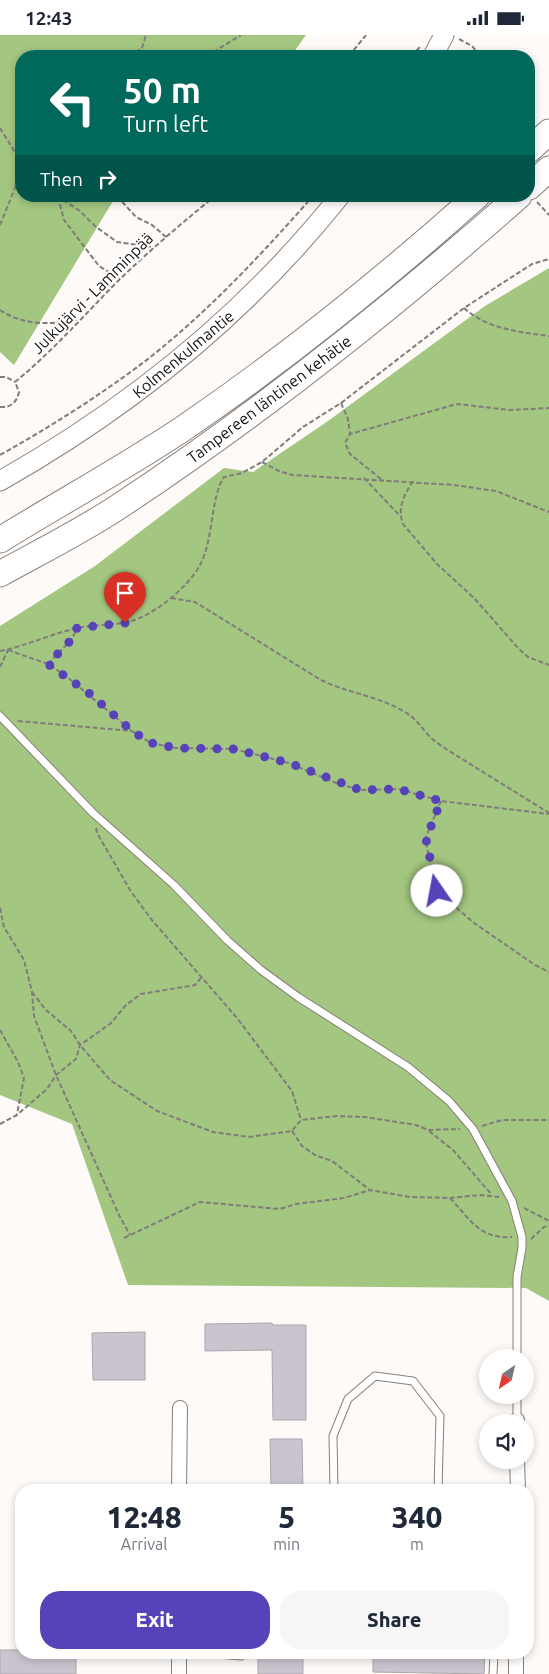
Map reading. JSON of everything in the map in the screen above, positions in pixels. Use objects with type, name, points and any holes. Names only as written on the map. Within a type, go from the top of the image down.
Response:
[{"type":"highway","points":[[535,145],[548,133]]},
{"type":"highway","name":"Tampereen läntinen kehätie","points":[[535,186],[549,169]]},
{"type":"highway","name":"Tampereen läntinen kehätie","points":[[0,540],[180,430],[337,314],[406,259],[470,202]]},
{"type":"highway","name":"Tampereen läntinen kehätie","points":[[0,574],[113,510],[212,443],[350,339],[519,202]]},
{"type":"street","points":[[436,50],[444,35]]},
{"type":"street","name":"Kolmenkulmantie","points":[[0,481],[123,404],[189,352],[252,295],[302,244],[335,202]]},
{"type":"street","points":[[179,1484],[180,1408]]},
{"type":"street","points":[[518,1469],[518,1484]]},
{"type":"street","points":[[179,1659],[179,1674]]},
{"type":"street","points":[[516,1659],[516,1674]]},
{"type":"lane","points":[[0,716],[8,722],[93,813],[174,885],[227,940],[261,969],[306,1001],[408,1067],[449,1101],[472,1129],[512,1201],[522,1237],[517,1277],[517,1349]]},
{"type":"lane","points":[[334,1484],[333,1436],[348,1399],[375,1376],[413,1381],[440,1416],[438,1484]]},
{"type":"lane","points":[[493,1674],[494,1659]]},
{"type":"path","points":[[139,50],[142,48],[146,35]]},
{"type":"path","points":[[217,50],[241,35]]},
{"type":"path","points":[[354,50],[366,35]]},
{"type":"path","points":[[453,35],[472,46],[475,50]]},
{"type":"path","points":[[0,128],[15,152]]},
{"type":"path","points":[[0,225],[15,188]]},
{"type":"path","points":[[59,202],[64,220],[99,266],[120,279]]},
{"type":"path","points":[[65,202],[80,211],[96,227],[118,242],[154,247]]},
{"type":"path","points":[[122,202],[136,217],[152,225],[166,237]]},
{"type":"path","name":"Julkujärvi - Lamminpää","points":[[15,382],[37,364],[154,247],[209,202]]},
{"type":"path","points":[[0,455],[77,409],[144,361],[199,315],[271,243],[308,202]]},
{"type":"path","points":[[535,202],[549,215]]},
{"type":"path","points":[[0,651],[77,628],[125,623],[153,613],[171,598],[199,566],[208,546],[219,486],[224,477],[242,473],[262,462],[303,427],[341,403],[464,308],[532,264],[549,259]]},
{"type":"path","points":[[464,308],[473,317],[489,325],[549,337]]},
{"type":"path","points":[[0,310],[26,323],[60,323],[81,319]]},
{"type":"path","points":[[0,377],[6,377],[15,382],[19,392],[16,401],[8,407],[0,407]]},
{"type":"path","points":[[341,403],[348,419],[350,434],[346,443],[350,454],[381,479]]},
{"type":"path","points":[[350,434],[408,416],[457,404],[510,410],[549,408]]},
{"type":"path","points":[[262,462],[292,475],[412,481],[496,491],[549,512]]},
{"type":"path","points":[[364,479],[400,517],[403,524],[437,565],[475,599],[518,648],[528,657],[549,665]]},
{"type":"path","points":[[400,517],[405,494],[412,481]]},
{"type":"path","points":[[171,598],[202,605],[321,680],[340,689],[381,701],[402,710],[418,720],[430,737],[446,749],[549,814]]},
{"type":"path","points":[[48,664],[72,639],[77,628]]},
{"type":"path","points":[[8,650],[48,664],[90,694],[132,731],[151,743],[176,748],[234,749],[289,763],[360,790],[398,789],[441,801],[549,814]]},
{"type":"path","points":[[0,667],[8,650]]},
{"type":"path","points":[[8,722],[39,721],[74,727],[132,731]]},
{"type":"path","points":[[441,801],[426,839],[437,891],[474,923],[535,965],[549,972]]},
{"type":"path","points":[[93,813],[97,833],[130,890],[151,919],[189,961],[201,978],[258,1044],[292,1091],[301,1120]]},
{"type":"path","points":[[0,910],[4,927],[24,960],[32,993],[34,1016],[56,1075],[119,1215],[130,1235]]},
{"type":"path","points":[[0,1124],[17,1115],[47,1089],[56,1075],[76,1059],[80,1045],[110,1024],[126,1005],[141,994],[195,985],[201,978]]},
{"type":"path","points":[[32,993],[46,1010],[71,1031],[80,1045],[110,1080],[157,1111],[213,1132],[248,1137],[292,1131],[301,1120],[336,1116],[365,1117],[408,1124],[428,1130],[472,1129],[502,1120],[549,1120]]},
{"type":"path","points":[[0,1030],[18,1062],[24,1078],[17,1115]]},
{"type":"path","points":[[428,1130],[453,1150],[492,1195]]},
{"type":"path","points":[[292,1131],[302,1145],[315,1155],[332,1161],[370,1190],[410,1197],[450,1198],[492,1195],[512,1201],[549,1221]]},
{"type":"path","points":[[124,1238],[200,1202],[280,1209],[296,1204],[344,1199],[370,1190]]},
{"type":"path","points":[[450,1198],[484,1234],[496,1238],[522,1237]]},
{"type":"path","points":[[522,1249],[544,1227],[549,1226]]},
{"type":"green space","points":[[0,35],[306,35],[295,50],[15,50],[15,202],[112,202],[14,365],[0,352]]},
{"type":"green space","points":[[549,268],[549,1301],[526,1288],[128,1285],[72,1124],[0,1095],[0,626],[95,566],[224,468],[253,472],[328,421],[485,306]]},
{"type":"building","points":[[272,1323],[273,1325],[306,1325],[306,1420],[273,1420],[272,1350],[205,1351],[205,1324]]},
{"type":"building","points":[[145,1332],[145,1380],[93,1380],[92,1333]]},
{"type":"building","points":[[270,1439],[302,1439],[303,1484],[271,1484]]},
{"type":"building","points":[[0,1650],[15,1650],[15,1659],[76,1659],[76,1674],[0,1674]]},
{"type":"building","points":[[258,1659],[303,1659],[303,1674],[258,1674]]},
{"type":"building","points":[[373,1659],[485,1659],[484,1674],[373,1672]]},
{"type":"route","points":[[125,623],[77,628],[72,639],[48,664],[66,675],[132,731],[151,743],[176,748],[234,749],[308,769],[336,783],[360,790],[398,789],[441,801],[426,839],[437,891]]}]
